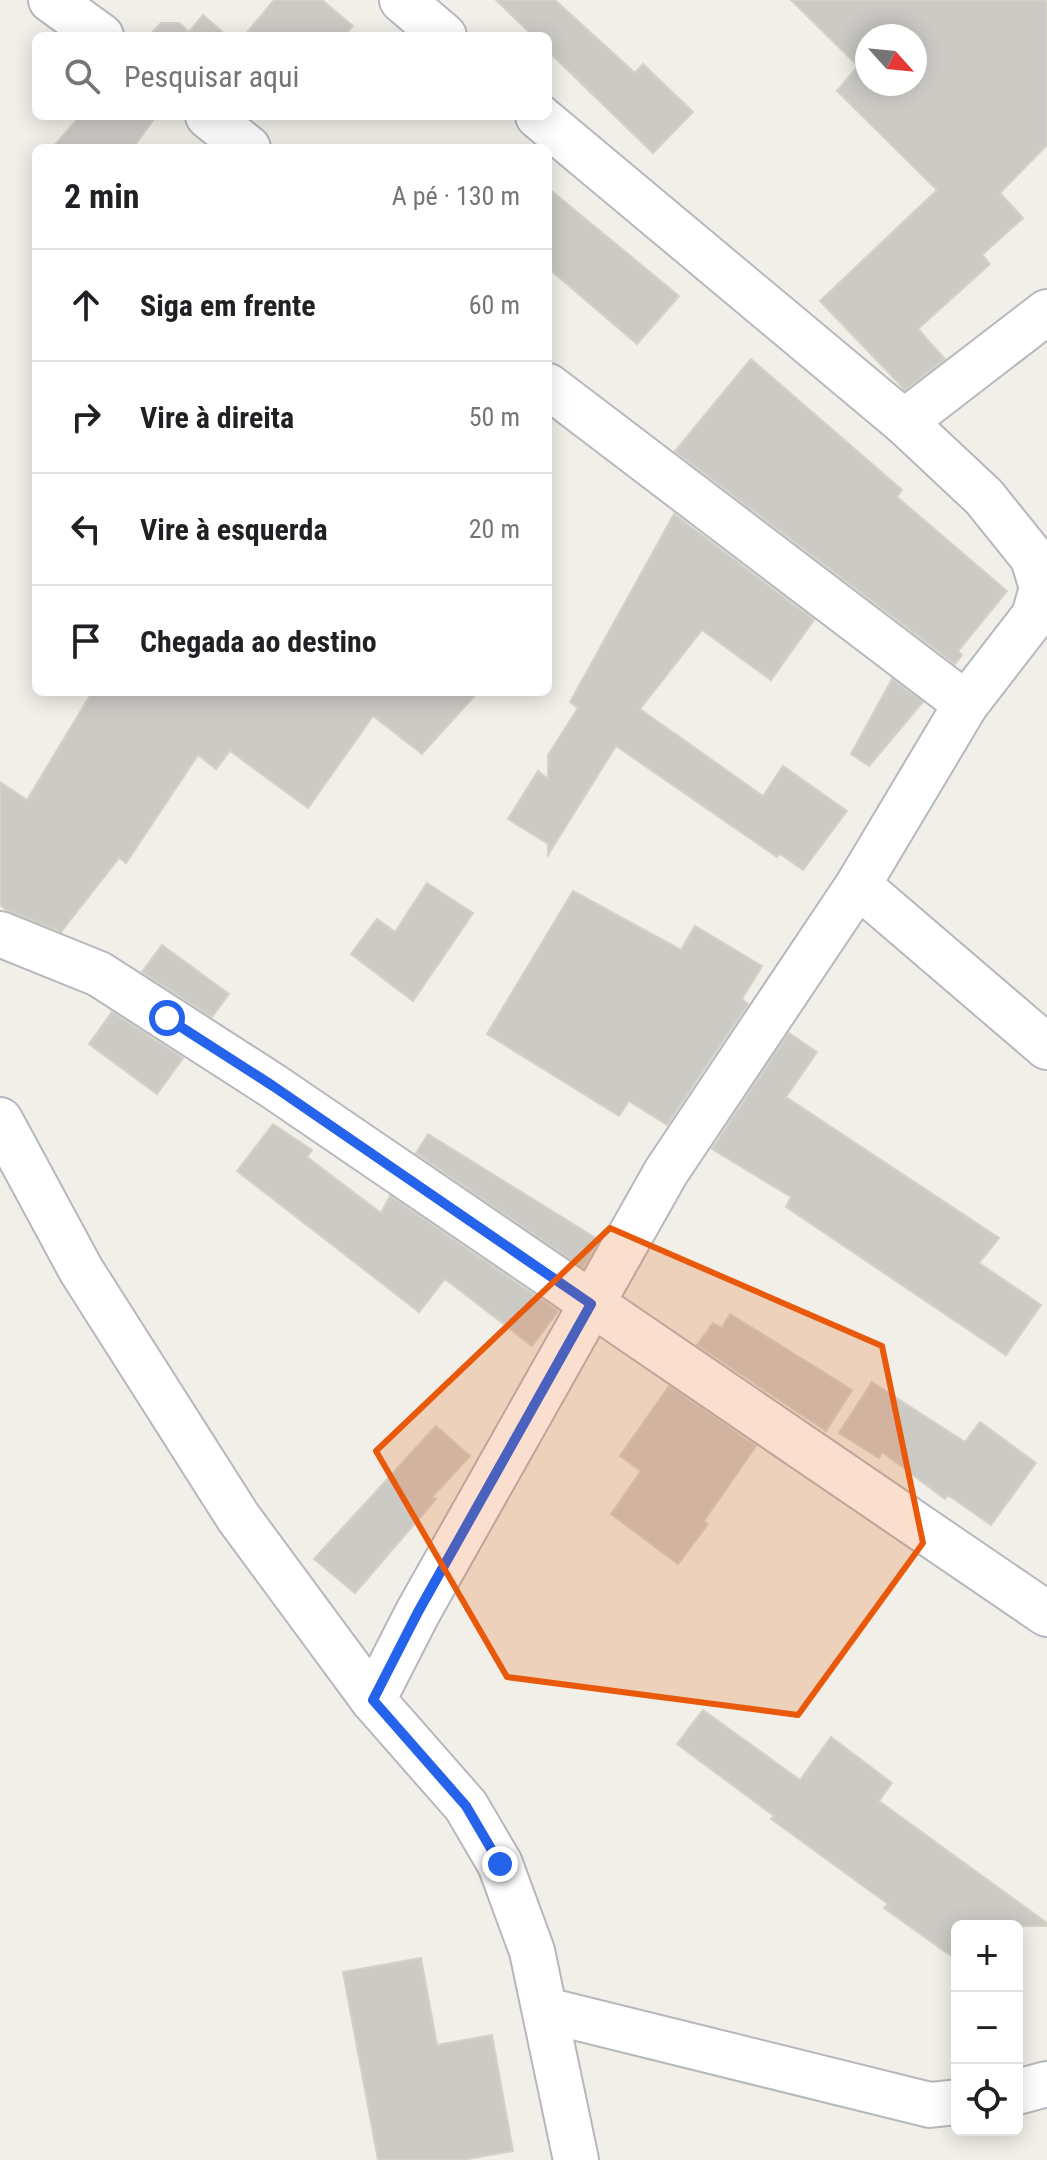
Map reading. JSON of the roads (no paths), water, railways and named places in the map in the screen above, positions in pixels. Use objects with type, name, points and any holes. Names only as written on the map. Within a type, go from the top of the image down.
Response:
[{"type":"street","points":[[51,0],[95,32]]},
{"type":"street","points":[[402,0],[439,32]]},
{"type":"street","points":[[213,120],[243,144]]},
{"type":"street","points":[[373,1700],[418,1612],[666,1172],[858,885],[966,704],[1034,616],[1042,588],[1033,558],[984,497],[904,422],[543,120]]},
{"type":"street","points":[[904,422],[1047,312]]},
{"type":"street","points":[[552,389],[966,704]]},
{"type":"street","points":[[858,885],[1047,1047]]},
{"type":"street","points":[[0,934],[99,974],[273,1086],[1047,1614]]},
{"type":"street","points":[[0,1120],[81,1270],[238,1517],[373,1700],[466,1806],[500,1864],[532,1951],[576,2160]]},
{"type":"street","points":[[546,2010],[930,2105],[951,2103]]},
{"type":"street","points":[[1023,2090],[1047,2084]]}]
